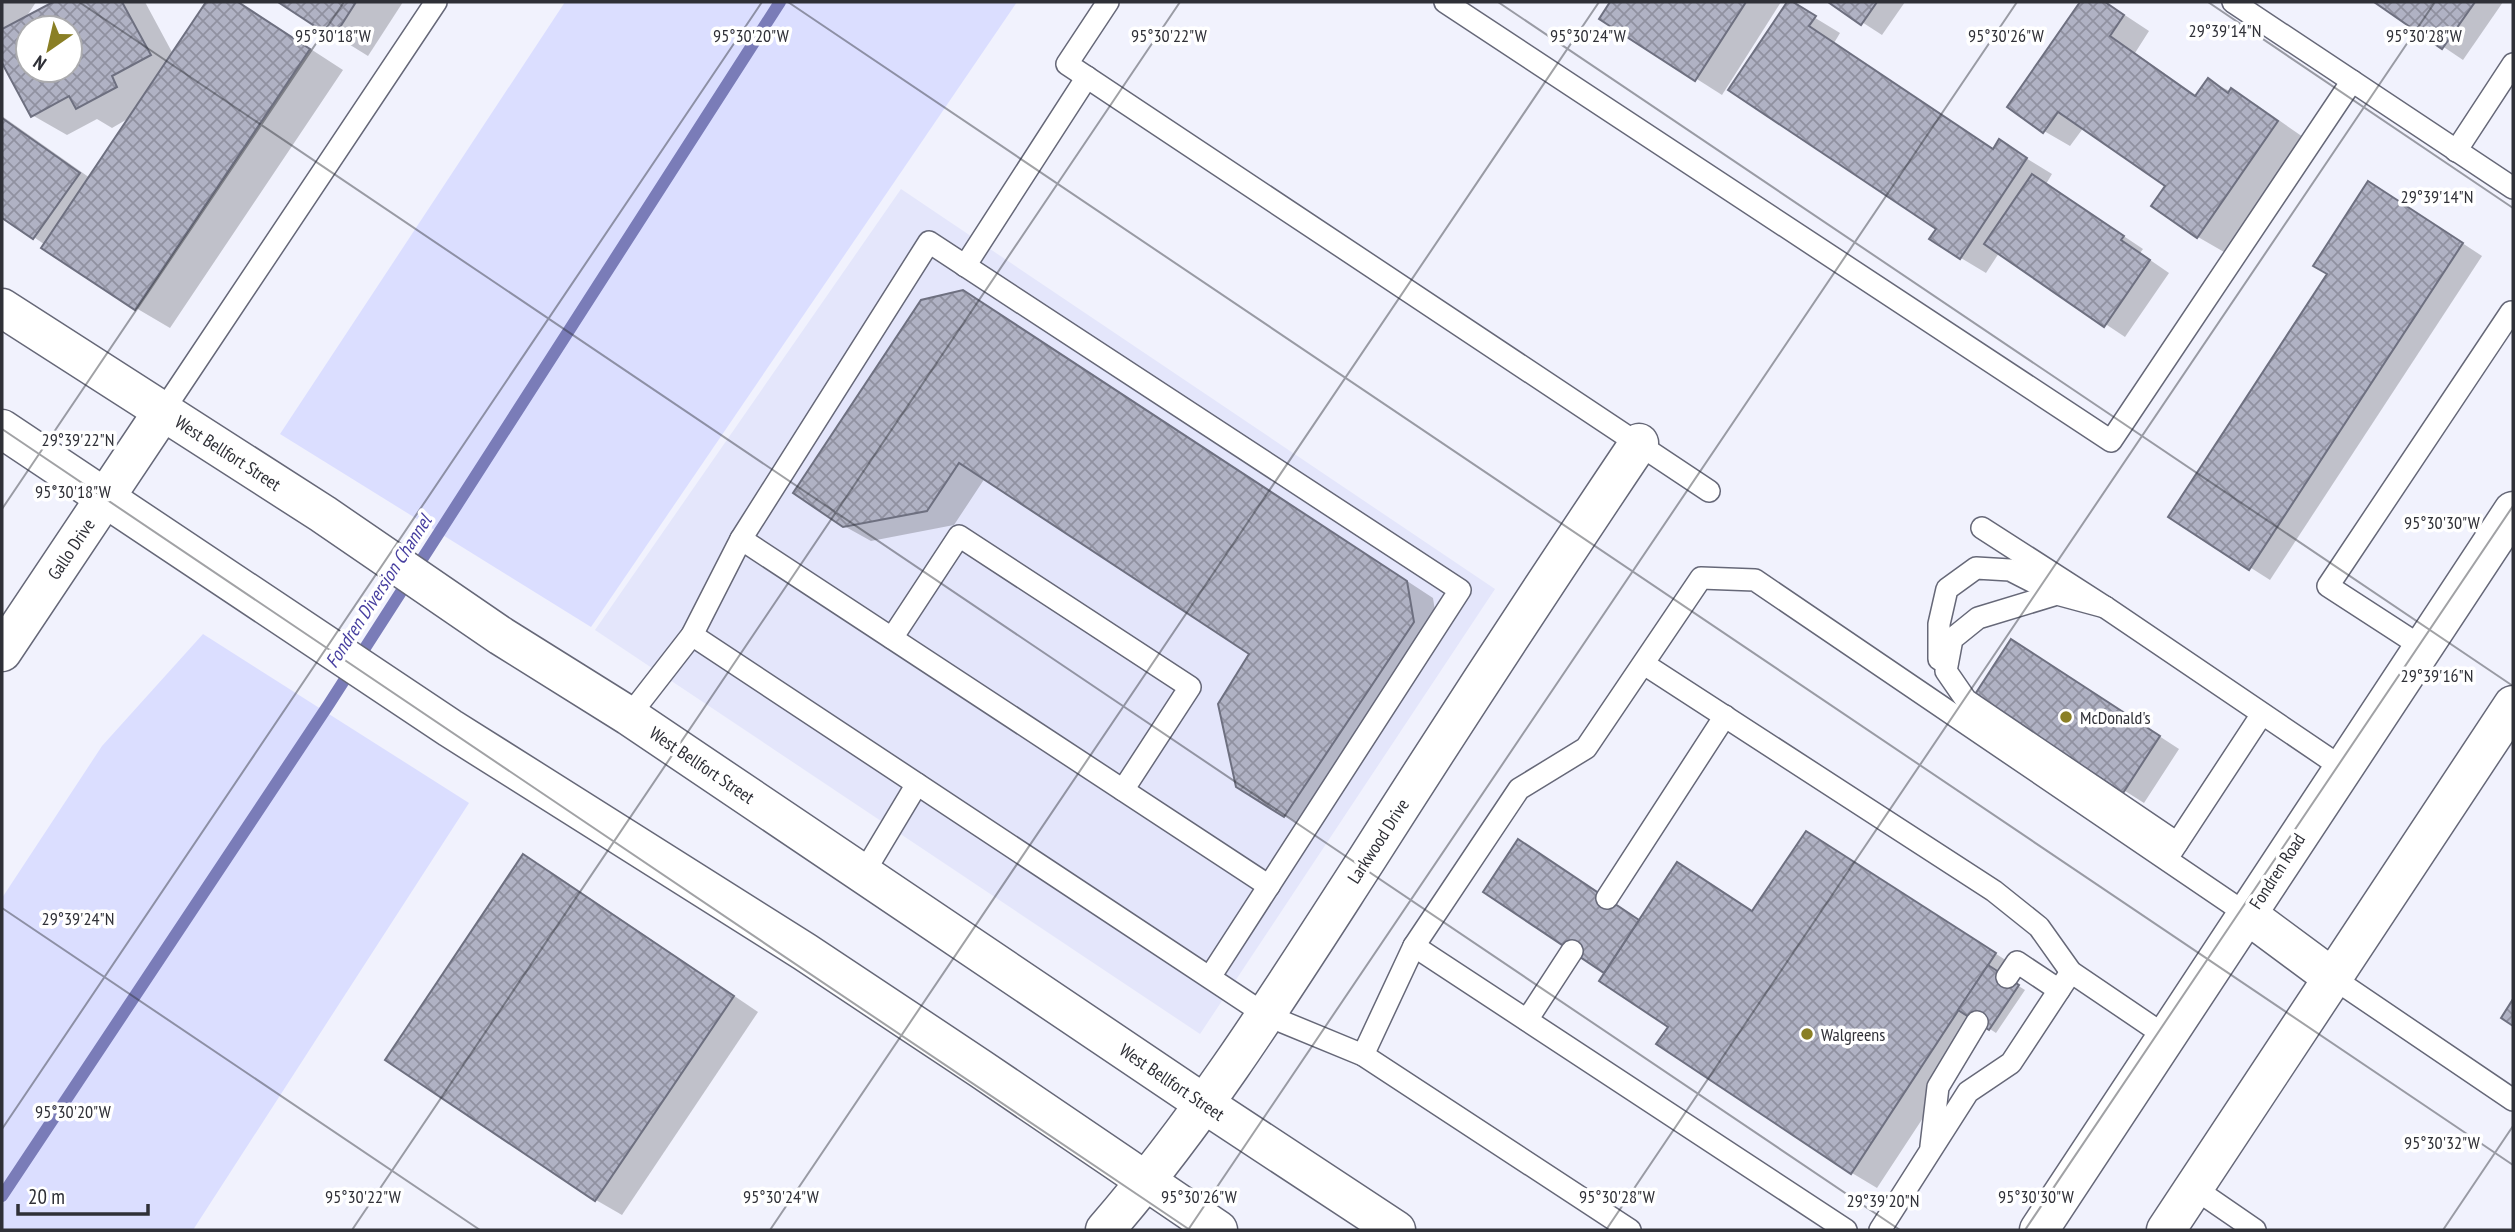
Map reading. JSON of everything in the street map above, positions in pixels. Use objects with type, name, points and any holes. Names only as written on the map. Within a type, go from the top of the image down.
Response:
[{"type":"main road","name":"West Bellfort Street","points":[[2,308],[323,514],[501,636],[629,716],[1396,1230]]},
{"type":"main road","name":"Gallo Drive","points":[[2,652],[163,411]]},
{"type":"main road","points":[[2,429],[450,729],[805,952],[1218,1230]]},
{"type":"main road","name":"Larkwood Drive","points":[[1105,1230],[1148,1182],[1266,1015],[1526,611],[1639,443]]},
{"type":"main road","name":"Fondren Road","points":[[2039,1230],[2513,511]]},
{"type":"main road","points":[[2166,1230],[2513,705]]},
{"type":"main road","points":[[2248,915],[2333,978]]},
{"type":"lane","points":[[163,411],[436,2]]},
{"type":"lane","points":[[1108,2],[1068,64],[1709,491]]},
{"type":"lane","points":[[1445,2],[2111,441],[2352,81]]},
{"type":"lane","points":[[2233,2],[2513,188]]},
{"type":"lane","points":[[2456,151],[2513,64]]},
{"type":"lane","points":[[965,266],[1087,77]]},
{"type":"lane","points":[[629,716],[692,635],[741,539],[929,242],[1460,590],[1210,978]]},
{"type":"lane","points":[[2422,647],[2328,586],[2511,312],[2513,314]]},
{"type":"lane","points":[[1982,528],[2105,607],[2344,769]]},
{"type":"lane","points":[[892,638],[959,536],[1190,687],[1123,790]]},
{"type":"lane","points":[[741,539],[1269,886]]},
{"type":"lane","points":[[2105,607],[2057,594],[2010,570],[1976,568],[1947,589],[1939,624],[1939,659],[1966,701],[2172,851],[2248,915]]},
{"type":"lane","points":[[1363,1055],[1414,946],[1519,789],[1587,748],[1701,578],[1755,580],[2172,851]]},
{"type":"lane","points":[[1946,671],[1952,639],[1978,618],[2057,594]]},
{"type":"lane","points":[[692,635],[1266,1015],[1363,1055],[1630,1230]]},
{"type":"lane","points":[[1644,664],[1994,891],[2039,927],[2071,972],[2167,1037]]},
{"type":"lane","points":[[2172,851],[2262,714]]},
{"type":"lane","points":[[1607,898],[1725,716]]},
{"type":"lane","points":[[863,874],[918,784]]},
{"type":"lane","points":[[1414,946],[1846,1230]]},
{"type":"lane","points":[[1527,1020],[1572,951]]},
{"type":"lane","points":[[2007,977],[2017,962],[2059,990]]},
{"type":"lane","points":[[1880,1230],[1968,1092],[2011,1063],[2071,972]]},
{"type":"lane","points":[[2333,978],[2513,1100]]},
{"type":"lane","points":[[1930,1152],[1938,1087],[1977,1023]]},
{"type":"lane","points":[[2194,1188],[2255,1230]]},
{"type":"shaded area","points":[[565,2],[1017,2],[591,627],[280,434]]},
{"type":"shaded area","points":[[901,189],[1495,589],[1200,1034],[595,630]]},
{"type":"shaded area","points":[[203,634],[469,803],[193,1230],[2,1230],[2,898],[102,746]]},
{"type":"building","points":[[53,2],[122,2],[151,55],[112,76],[117,87],[76,109],[69,96],[31,117],[2,63],[2,29],[14,23],[14,84],[84,84],[84,14],[30,14]]},
{"type":"building","points":[[206,2],[238,2],[310,49],[135,310],[41,248]]},
{"type":"building","points":[[278,2],[356,2],[333,38]]},
{"type":"building","points":[[1610,2],[1746,2],[1695,81],[1599,19]]},
{"type":"building","points":[[1787,2],[1793,2],[1816,16],[1809,26],[1993,149],[1999,139],[2027,158],[1960,259],[1929,239],[1936,229],[1728,90]]},
{"type":"building","points":[[1828,2],[1877,2],[1861,25]]},
{"type":"building","points":[[2080,2],[2105,2],[2124,15],[2110,36],[2195,96],[2208,78],[2228,93],[2231,88],[2278,121],[2197,238],[2151,206],[2165,186],[2058,112],[2043,133],[2007,107]]},
{"type":"building","points":[[2374,2],[2475,2],[2442,49]]},
{"type":"building","points":[[2,118],[80,173],[33,239],[2,218]]},
{"type":"building","points":[[2032,174],[2124,236],[2121,240],[2150,260],[2104,327],[1984,244]]},
{"type":"building","points":[[2368,181],[2463,243],[2249,570],[2168,517],[2327,274],[2313,266]]},
{"type":"building","points":[[963,290],[1407,581],[1414,622],[1284,817],[1236,787],[1218,704],[1249,654],[959,463],[927,511],[843,527],[793,493],[921,300]]},
{"type":"building","name":"McDonald's","points":[[2011,639],[2160,736],[2123,793],[2082,766],[2080,769],[1972,699]]},
{"type":"building","points":[[1806,831],[1996,953],[1851,1174],[1656,1044],[1668,1027],[1599,981],[1677,862],[1752,911]]},
{"type":"building","points":[[1518,839],[1639,920],[1604,973],[1483,892]]},
{"type":"building","points":[[523,854],[734,996],[595,1201],[385,1060]]},
{"type":"building","points":[[1988,965],[2019,985],[1989,1030],[1958,1010]]},
{"type":"building","points":[[2513,999],[2513,1026],[2501,1018]]},
{"type":"waterway","name":"Fondren Diversion Channel","points":[[2,1196],[329,704],[780,2]]},
{"type":"place","name":"McDonald's","points":[[2066,717]]},
{"type":"place","name":"Walgreens","points":[[1807,1034]]}]
